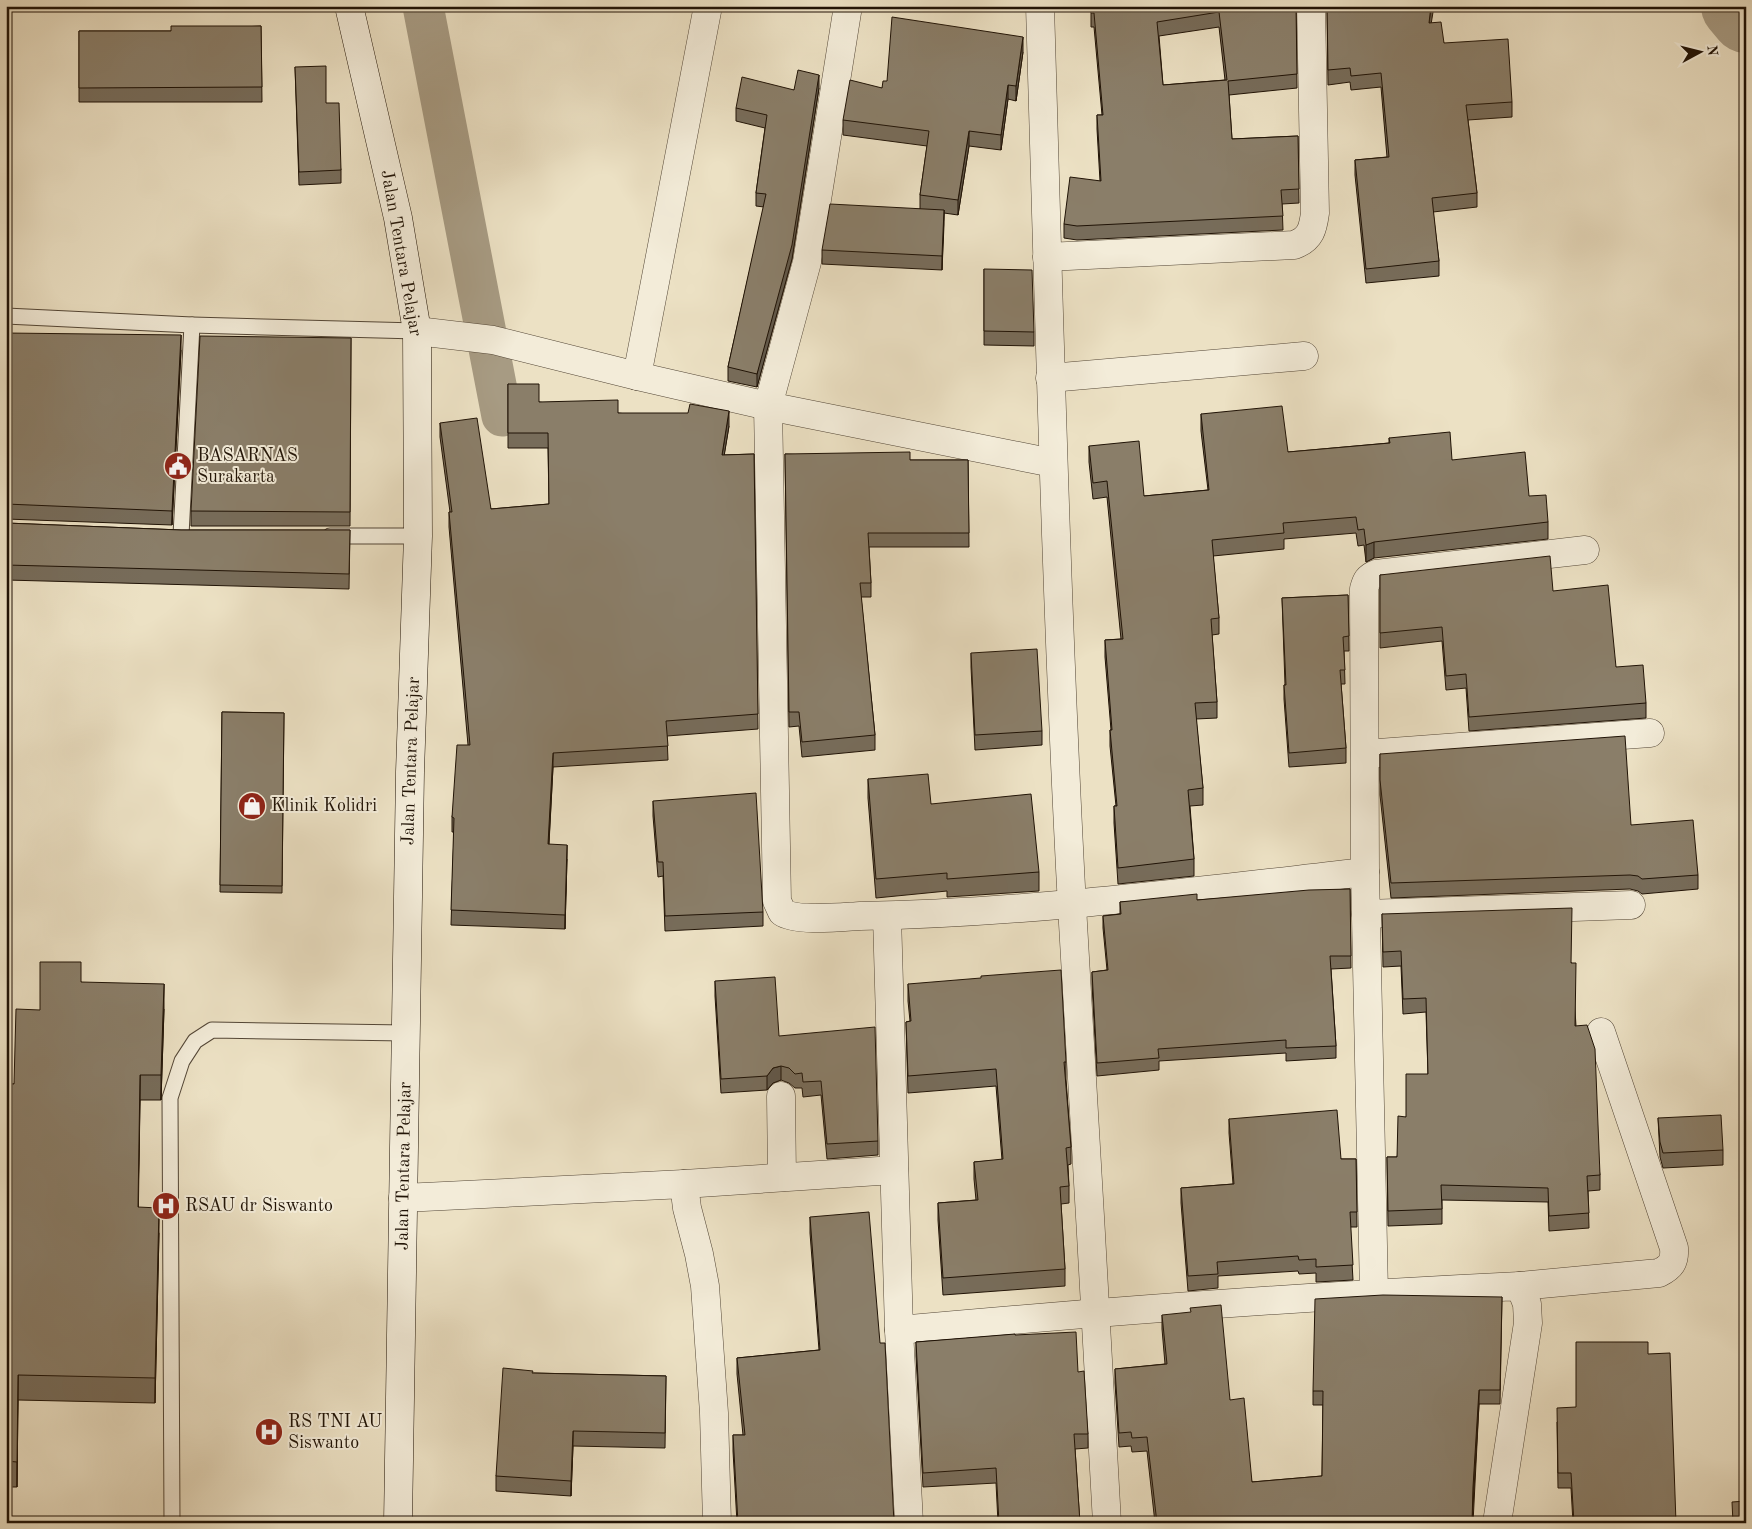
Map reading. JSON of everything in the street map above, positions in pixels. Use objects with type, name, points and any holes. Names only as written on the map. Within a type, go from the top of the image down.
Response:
[{"type":"street","name":"Jalan Tentara Pelajar","points":[[349,6],[398,218],[417,331],[418,536],[410,772],[398,1523]]},
{"type":"street","points":[[637,376],[708,6]]},
{"type":"street","points":[[848,6],[807,262],[768,406],[778,901],[782,912],[796,918],[887,916],[1072,905],[1365,872]]},
{"type":"street","points":[[1040,6],[1052,463],[1072,905],[1097,1312],[1107,1523]]},
{"type":"street","points":[[1047,257],[1294,245],[1306,239],[1313,227],[1315,213],[1311,6]]},
{"type":"street","points":[[417,331],[480,338],[768,406],[1052,463]]},
{"type":"street","points":[[1050,378],[1304,356]]},
{"type":"street","points":[[1374,1293],[1365,872],[1364,589],[1366,582],[1371,576],[1376,574],[1585,550]]},
{"type":"street","points":[[1365,754],[1650,734]]},
{"type":"street","points":[[1366,914],[1631,905]]},
{"type":"street","points":[[887,916],[899,1330],[909,1523]]},
{"type":"street","points":[[899,1330],[1097,1312],[1374,1293],[1520,1286],[1659,1273],[1669,1268],[1674,1259],[1674,1248],[1601,1032]]},
{"type":"street","points":[[781,1096],[782,1177]]},
{"type":"street","points":[[403,1198],[684,1184],[894,1170]]},
{"type":"street","points":[[684,1184],[687,1208],[700,1254],[705,1286],[714,1414],[717,1523]]},
{"type":"street","points":[[1497,1523],[1528,1322],[1527,1304],[1520,1286]]},
{"type":"lane","points":[[6,316],[192,325],[417,331]]},
{"type":"lane","points":[[180,535],[192,325]]},
{"type":"lane","points":[[162,534],[200,535]]},
{"type":"lane","points":[[319,536],[418,536]]},
{"type":"lane","points":[[172,1523],[170,1098],[182,1061],[195,1041],[212,1030],[406,1032]]},
{"type":"building","points":[[1091,6],[1296,6],[1297,74],[1228,81],[1232,139],[1298,136],[1299,189],[1281,190],[1283,216],[1077,226],[1064,224],[1070,177],[1101,181],[1097,115],[1103,115],[1094,13],[1091,13]],"holes":[[[1219,12],[1227,80],[1163,85],[1157,22]]]},
{"type":"building","points":[[1327,6],[1431,6],[1429,23],[1441,22],[1444,43],[1508,39],[1512,102],[1466,105],[1477,193],[1432,198],[1439,261],[1366,269],[1355,160],[1389,157],[1381,73],[1351,76],[1350,68],[1328,70]]},
{"type":"building","points":[[892,17],[1023,37],[1016,86],[1008,85],[1001,135],[969,131],[958,200],[920,195],[929,131],[843,120],[850,80],[882,88],[883,81],[887,81]]},
{"type":"building","points":[[171,26],[261,26],[262,87],[79,88],[79,31],[171,31]]},
{"type":"building","points":[[326,66],[326,103],[339,103],[341,170],[299,172],[295,67]]},
{"type":"building","points":[[798,70],[819,75],[792,245],[757,374],[728,367],[766,194],[756,193],[767,115],[736,108],[742,77],[794,90]]},
{"type":"building","points":[[830,204],[944,210],[942,256],[822,250]]},
{"type":"building","points":[[984,269],[1032,270],[1034,332],[984,331]]},
{"type":"building","points":[[6,333],[181,335],[172,511],[6,504]]},
{"type":"building","points":[[200,336],[351,338],[350,512],[191,511]]},
{"type":"building","points":[[508,384],[539,384],[539,402],[618,400],[618,413],[688,413],[690,404],[729,411],[722,455],[754,454],[758,714],[666,721],[668,746],[553,753],[548,844],[567,845],[565,915],[451,910],[454,818],[452,817],[457,745],[470,745],[449,512],[452,512],[440,423],[477,418],[491,509],[549,504],[548,433],[508,433]]},
{"type":"building","points":[[1282,406],[1288,452],[1390,443],[1389,438],[1450,432],[1452,460],[1525,452],[1529,496],[1546,495],[1548,522],[1374,542],[1366,545],[1364,529],[1358,530],[1356,517],[1283,523],[1284,533],[1212,540],[1219,618],[1211,619],[1217,702],[1195,703],[1203,788],[1188,790],[1194,859],[1118,868],[1114,806],[1117,806],[1110,730],[1112,730],[1105,640],[1123,639],[1107,481],[1093,483],[1089,446],[1139,441],[1144,496],[1209,490],[1201,414]]},
{"type":"building","points":[[910,452],[910,460],[968,460],[969,533],[868,533],[871,583],[860,583],[875,735],[802,742],[799,712],[789,712],[785,454]]},
{"type":"building","points":[[6,523],[181,530],[350,530],[349,574],[6,565]]},
{"type":"building","points":[[1550,556],[1553,591],[1608,585],[1616,667],[1643,665],[1646,703],[1469,717],[1466,674],[1446,676],[1442,627],[1380,633],[1380,575]]},
{"type":"building","points":[[1348,595],[1349,636],[1343,637],[1345,670],[1340,670],[1346,748],[1289,753],[1284,685],[1286,685],[1282,598]]},
{"type":"building","points":[[1037,649],[1042,731],[975,735],[971,653]]},
{"type":"building","name":"Klinik Kolidri","points":[[222,712],[284,713],[282,886],[220,885]]},
{"type":"building","points":[[1625,736],[1631,825],[1693,820],[1698,875],[1642,879],[1638,876],[1630,875],[1391,883],[1380,780],[1380,754]]},
{"type":"building","points":[[928,774],[931,804],[1031,794],[1039,872],[947,879],[947,873],[876,879],[868,779]]},
{"type":"building","points":[[756,793],[763,912],[665,916],[663,862],[658,862],[653,801]]},
{"type":"building","points":[[1350,889],[1351,956],[1330,956],[1336,1046],[1286,1048],[1286,1040],[1158,1049],[1159,1058],[1097,1063],[1092,972],[1108,970],[1103,916],[1121,914],[1120,902],[1197,894],[1197,900],[1309,890]]},
{"type":"building","points":[[1572,908],[1571,963],[1576,963],[1575,1026],[1587,1025],[1595,1049],[1600,1175],[1587,1176],[1589,1213],[1549,1216],[1548,1188],[1441,1185],[1442,1209],[1388,1211],[1387,1157],[1397,1157],[1398,1116],[1406,1117],[1406,1074],[1428,1074],[1426,998],[1403,999],[1401,951],[1383,952],[1382,914]]},
{"type":"building","points":[[40,962],[81,962],[81,982],[164,984],[161,1075],[140,1075],[138,1207],[159,1208],[155,1378],[18,1375],[17,1462],[6,1461],[6,1084],[14,1084],[16,1009],[40,1010]]},
{"type":"building","points":[[1061,970],[1066,1062],[1064,1062],[1071,1147],[1066,1148],[1069,1186],[1060,1187],[1065,1269],[943,1278],[938,1203],[978,1200],[974,1162],[1003,1159],[996,1069],[908,1076],[906,1022],[911,1021],[908,984]]},
{"type":"building","points":[[775,977],[779,1036],[875,1027],[878,1141],[827,1144],[821,1081],[803,1082],[802,1073],[795,1074],[789,1068],[781,1066],[773,1068],[767,1076],[721,1079],[715,981]]},
{"type":"building","points":[[1337,1110],[1341,1159],[1356,1159],[1357,1212],[1350,1212],[1353,1265],[1316,1267],[1316,1259],[1299,1260],[1298,1256],[1217,1262],[1218,1274],[1188,1276],[1181,1188],[1234,1184],[1229,1119]]},
{"type":"building","points":[[1721,1115],[1723,1150],[1663,1153],[1658,1118]]},
{"type":"building","points":[[869,1212],[880,1343],[885,1343],[894,1523],[738,1523],[733,1435],[745,1435],[737,1358],[820,1350],[810,1217]]},
{"type":"building","points":[[1383,1295],[1502,1297],[1500,1390],[1479,1390],[1472,1523],[1157,1523],[1147,1437],[1132,1438],[1131,1432],[1119,1433],[1115,1369],[1167,1364],[1162,1315],[1191,1312],[1190,1308],[1221,1305],[1230,1400],[1244,1398],[1252,1482],[1322,1476],[1323,1391],[1313,1391],[1315,1299]]},
{"type":"building","points":[[1076,1332],[1078,1372],[1084,1371],[1088,1434],[1074,1434],[1080,1523],[999,1523],[996,1468],[923,1473],[916,1342],[1015,1334]]},
{"type":"building","points":[[1576,1342],[1648,1342],[1648,1354],[1670,1353],[1676,1523],[1574,1523],[1571,1473],[1558,1473],[1557,1408],[1576,1407]]},
{"type":"building","points":[[503,1368],[533,1371],[532,1373],[666,1376],[665,1433],[573,1431],[571,1481],[496,1476]]},
{"type":"building","points":[[1746,1501],[1746,1523],[1733,1523],[1732,1502]]},
{"type":"waterway","points":[[423,6],[502,416]]},
{"type":"waterway","points":[[1736,6],[1746,18]]},
{"type":"place","name":"BASARNAS Surakarta","points":[[178,466]]},
{"type":"place","name":"Klinik Kolidri","points":[[252,806]]},
{"type":"place","name":"RSAU dr Siswanto","points":[[166,1206]]},
{"type":"place","name":"RS TNI AU Siswanto","points":[[269,1432]]}]
